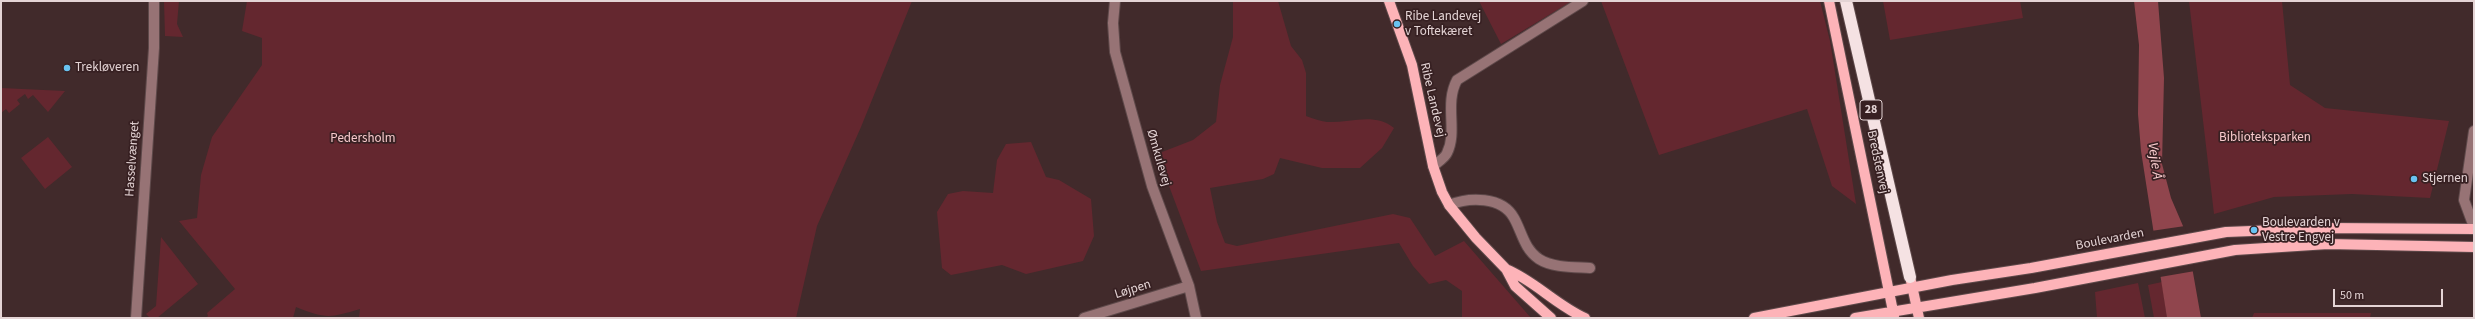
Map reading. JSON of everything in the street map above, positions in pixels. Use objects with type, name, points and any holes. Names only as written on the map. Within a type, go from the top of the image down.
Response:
[{"type":"highway","name":"Bredstenvej","points":[[1846,1],[1911,282]]},
{"type":"main road","name":"Ribe Landevej","points":[[1389,1],[1412,65],[1433,166],[1450,205],[1476,238],[1506,269],[1515,286],[1551,318]]},
{"type":"main road","name":"Bredstenvej","points":[[1830,1],[1888,287]]},
{"type":"main road","name":"Boulevarden","points":[[1754,318],[1911,282],[2031,268],[2226,232],[2267,229],[2474,228]]},
{"type":"main road","points":[[1855,318],[1893,315],[1917,307],[2035,288],[2149,265],[2235,250],[2328,244],[2474,247]]},
{"type":"main road","name":"Ribe Landevej","points":[[1506,269],[1523,276],[1570,315]]},
{"type":"main road","name":"28","points":[[1911,282],[1919,318]]},
{"type":"main road","name":"28","points":[[1888,287],[1893,315]]},
{"type":"main road","points":[[1570,315],[1585,318]]},
{"type":"street","name":"Hasselvænget","points":[[136,318],[154,48],[154,1]]},
{"type":"street","name":"Ømkulevej","points":[[1115,1],[1113,23],[1115,52],[1152,186],[1189,286],[1196,318]]},
{"type":"street","points":[[1433,166],[1447,154],[1451,139],[1451,91],[1457,80],[1583,1]]},
{"type":"street","points":[[2474,131],[2464,200],[2474,228]]},
{"type":"street","points":[[1450,205],[1457,202],[1477,199],[1487,200],[1503,207],[1513,216],[1528,249],[1540,260],[1552,265],[1590,268]]},
{"type":"street","name":"Løjpen","points":[[1084,318],[1189,286]]},
{"type":"green space","points":[[164,1],[179,1],[177,24],[183,37],[165,36]]},
{"type":"green space","name":"Pedersholm","points":[[247,1],[912,1],[861,127],[817,226],[796,318],[359,318],[360,309],[328,316],[314,314],[296,307],[293,318],[206,318],[208,316],[207,313],[235,289],[179,221],[197,218],[201,175],[212,137],[262,65],[262,38],[242,31]]},
{"type":"green space","points":[[1233,1],[1278,1],[1291,46],[1302,60],[1306,73],[1306,116],[1327,122],[1362,119],[1379,120],[1394,128],[1382,148],[1360,168],[1322,168],[1280,158],[1274,174],[1263,179],[1210,188],[1217,222],[1225,243],[1237,246],[1393,214],[1410,218],[1435,256],[1464,241],[1531,318],[1462,318],[1462,291],[1446,280],[1429,284],[1413,266],[1399,243],[1201,271],[1157,154],[1193,140],[1216,122],[1220,85],[1233,37]]},
{"type":"green space","points":[[1479,1],[1572,1],[1501,44]]},
{"type":"green space","points":[[1601,1],[1820,1],[1830,41],[1856,204],[1832,186],[1807,109],[1659,155]]},
{"type":"green space","points":[[1883,1],[2020,1],[2023,18],[1890,40]]},
{"type":"green space","name":"Biblioteksparken","points":[[2189,1],[2282,1],[2290,85],[2325,108],[2449,121],[2430,198],[2352,194],[2274,197],[2214,214]]},
{"type":"green space","points":[[1,88],[65,91],[48,112],[33,95],[28,99],[25,94],[17,100],[20,104],[9,113],[6,109],[1,113]]},
{"type":"green space","points":[[48,137],[72,167],[45,189],[21,158]]},
{"type":"green space","points":[[1031,142],[1046,177],[1059,180],[1091,199],[1094,236],[1083,261],[1026,274],[1002,265],[951,275],[942,268],[937,212],[948,194],[963,191],[993,193],[997,160],[1006,144]]},
{"type":"green space","points":[[161,237],[198,284],[157,318],[150,318],[146,314],[156,306]]},
{"type":"green space","points":[[2162,282],[2167,318],[2154,318],[2148,285]]},
{"type":"green space","points":[[2138,283],[2145,318],[2097,318],[2095,292]]},
{"type":"green space","points":[[2254,313],[2371,313],[2370,318],[2252,318]]},
{"type":"water","name":"Vejle Å","points":[[2134,1],[2158,1],[2164,78],[2162,164],[2171,198],[2186,233],[2201,318],[2167,318],[2141,151],[2138,114],[2139,45]]},
{"type":"pier","points":[[2185,226],[2195,271],[2160,277],[2151,231]]},
{"type":"place","name":"Ribe Landevej v Toftekæret","points":[[1397,24]]},
{"type":"place","name":"Trekløveren","points":[[67,68]]},
{"type":"place","name":"Stjernen","points":[[2414,179]]},
{"type":"place","name":"Boulevarden v Vestre Engvej","points":[[2254,230]]}]
